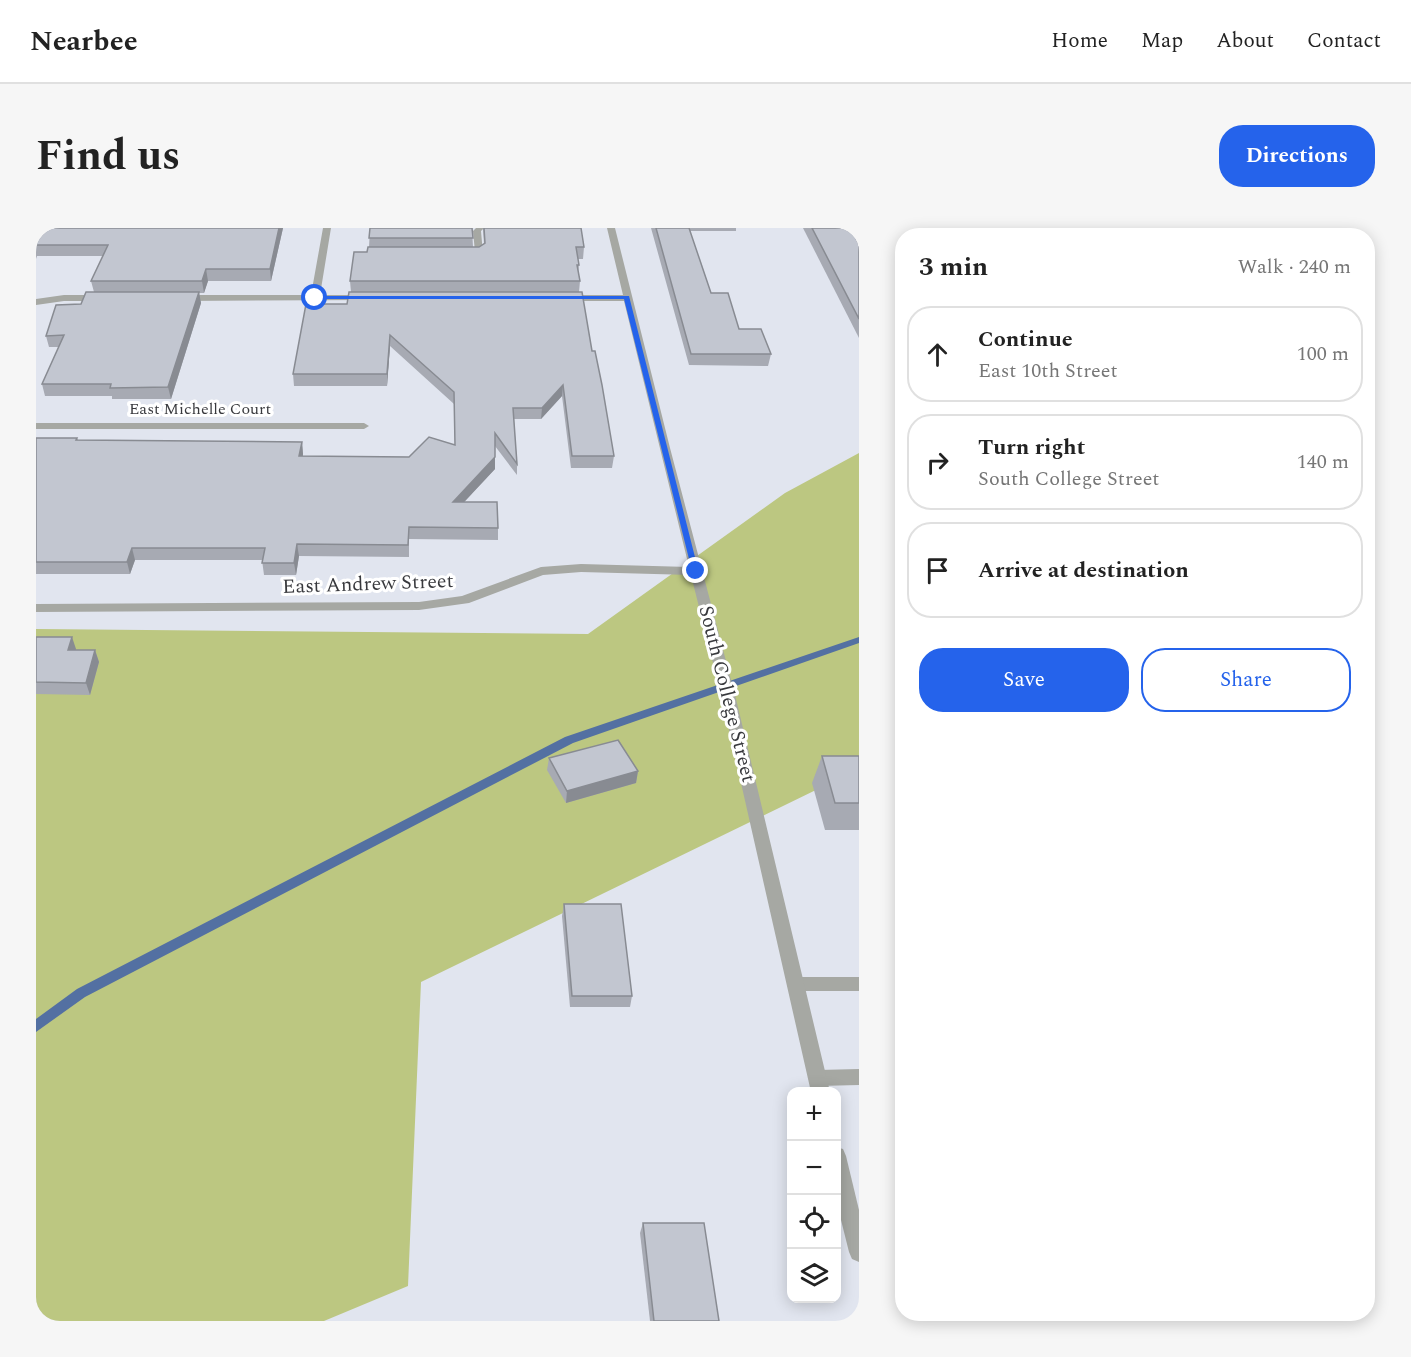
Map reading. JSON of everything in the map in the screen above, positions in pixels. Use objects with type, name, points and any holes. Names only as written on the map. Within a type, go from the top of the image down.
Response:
[{"type":"street","points":[[315,298],[327,228]]},
{"type":"street","name":"South College Street","points":[[611,228],[729,699],[820,1085]]},
{"type":"street","points":[[36,302],[64,298],[110,298]]},
{"type":"street","points":[[168,298],[375,298]]},
{"type":"street","points":[[555,298],[627,298]]},
{"type":"street","name":"East Michelle Court","points":[[36,426],[364,426]]},
{"type":"street","name":"East Andrew Street","points":[[36,608],[419,606],[464,600],[541,571],[581,568],[696,571]]},
{"type":"street","points":[[841,1173],[859,1252]]},
{"type":"lane","points":[[457,254],[479,254],[477,231],[480,228]]},
{"type":"lane","points":[[796,984],[859,984]]},
{"type":"lane","points":[[820,1085],[859,1077]]},
{"type":"green space","points":[[859,453],[859,769],[421,982],[408,1286],[324,1321],[36,1321],[36,629],[588,634],[785,493]]},
{"type":"building","points":[[36,228],[279,228],[270,269],[206,269],[202,281],[91,281],[108,245],[36,245]]},
{"type":"building","points":[[370,228],[472,228],[473,238],[369,238]]},
{"type":"building","points":[[484,228],[581,228],[584,247],[576,247],[580,281],[350,281],[354,252],[367,252],[368,247],[479,247],[485,243]]},
{"type":"building","points":[[656,228],[689,228],[711,293],[728,293],[739,329],[761,329],[771,354],[691,354]]},
{"type":"building","points":[[812,228],[850,228],[859,244],[859,319]]},
{"type":"building","points":[[86,292],[199,292],[168,387],[110,388],[111,384],[42,384],[64,335],[46,336],[56,305],[81,304]]},
{"type":"building","points":[[349,292],[582,292],[592,351],[595,351],[602,385],[614,456],[572,456],[563,385],[542,408],[513,408],[517,464],[495,433],[495,457],[453,502],[497,502],[498,528],[409,527],[408,545],[297,544],[294,563],[262,563],[265,548],[132,548],[127,562],[36,562],[36,438],[302,442],[299,456],[409,457],[429,437],[455,445],[454,392],[390,335],[387,374],[293,374],[306,304],[347,304]]},
{"type":"building","points":[[36,637],[72,637],[68,650],[95,650],[86,683],[36,682]]},
{"type":"building","points":[[618,740],[638,771],[567,791],[549,758]]},
{"type":"building","points":[[822,756],[859,756],[859,803],[835,803]]},
{"type":"building","points":[[564,904],[621,904],[632,996],[572,996]]},
{"type":"building","points":[[643,1223],[704,1223],[719,1321],[654,1321]]},
{"type":"waterway","points":[[36,1026],[81,993],[569,740],[859,640]]},
{"type":"route","points":[[315,298],[627,298],[696,571]]}]
